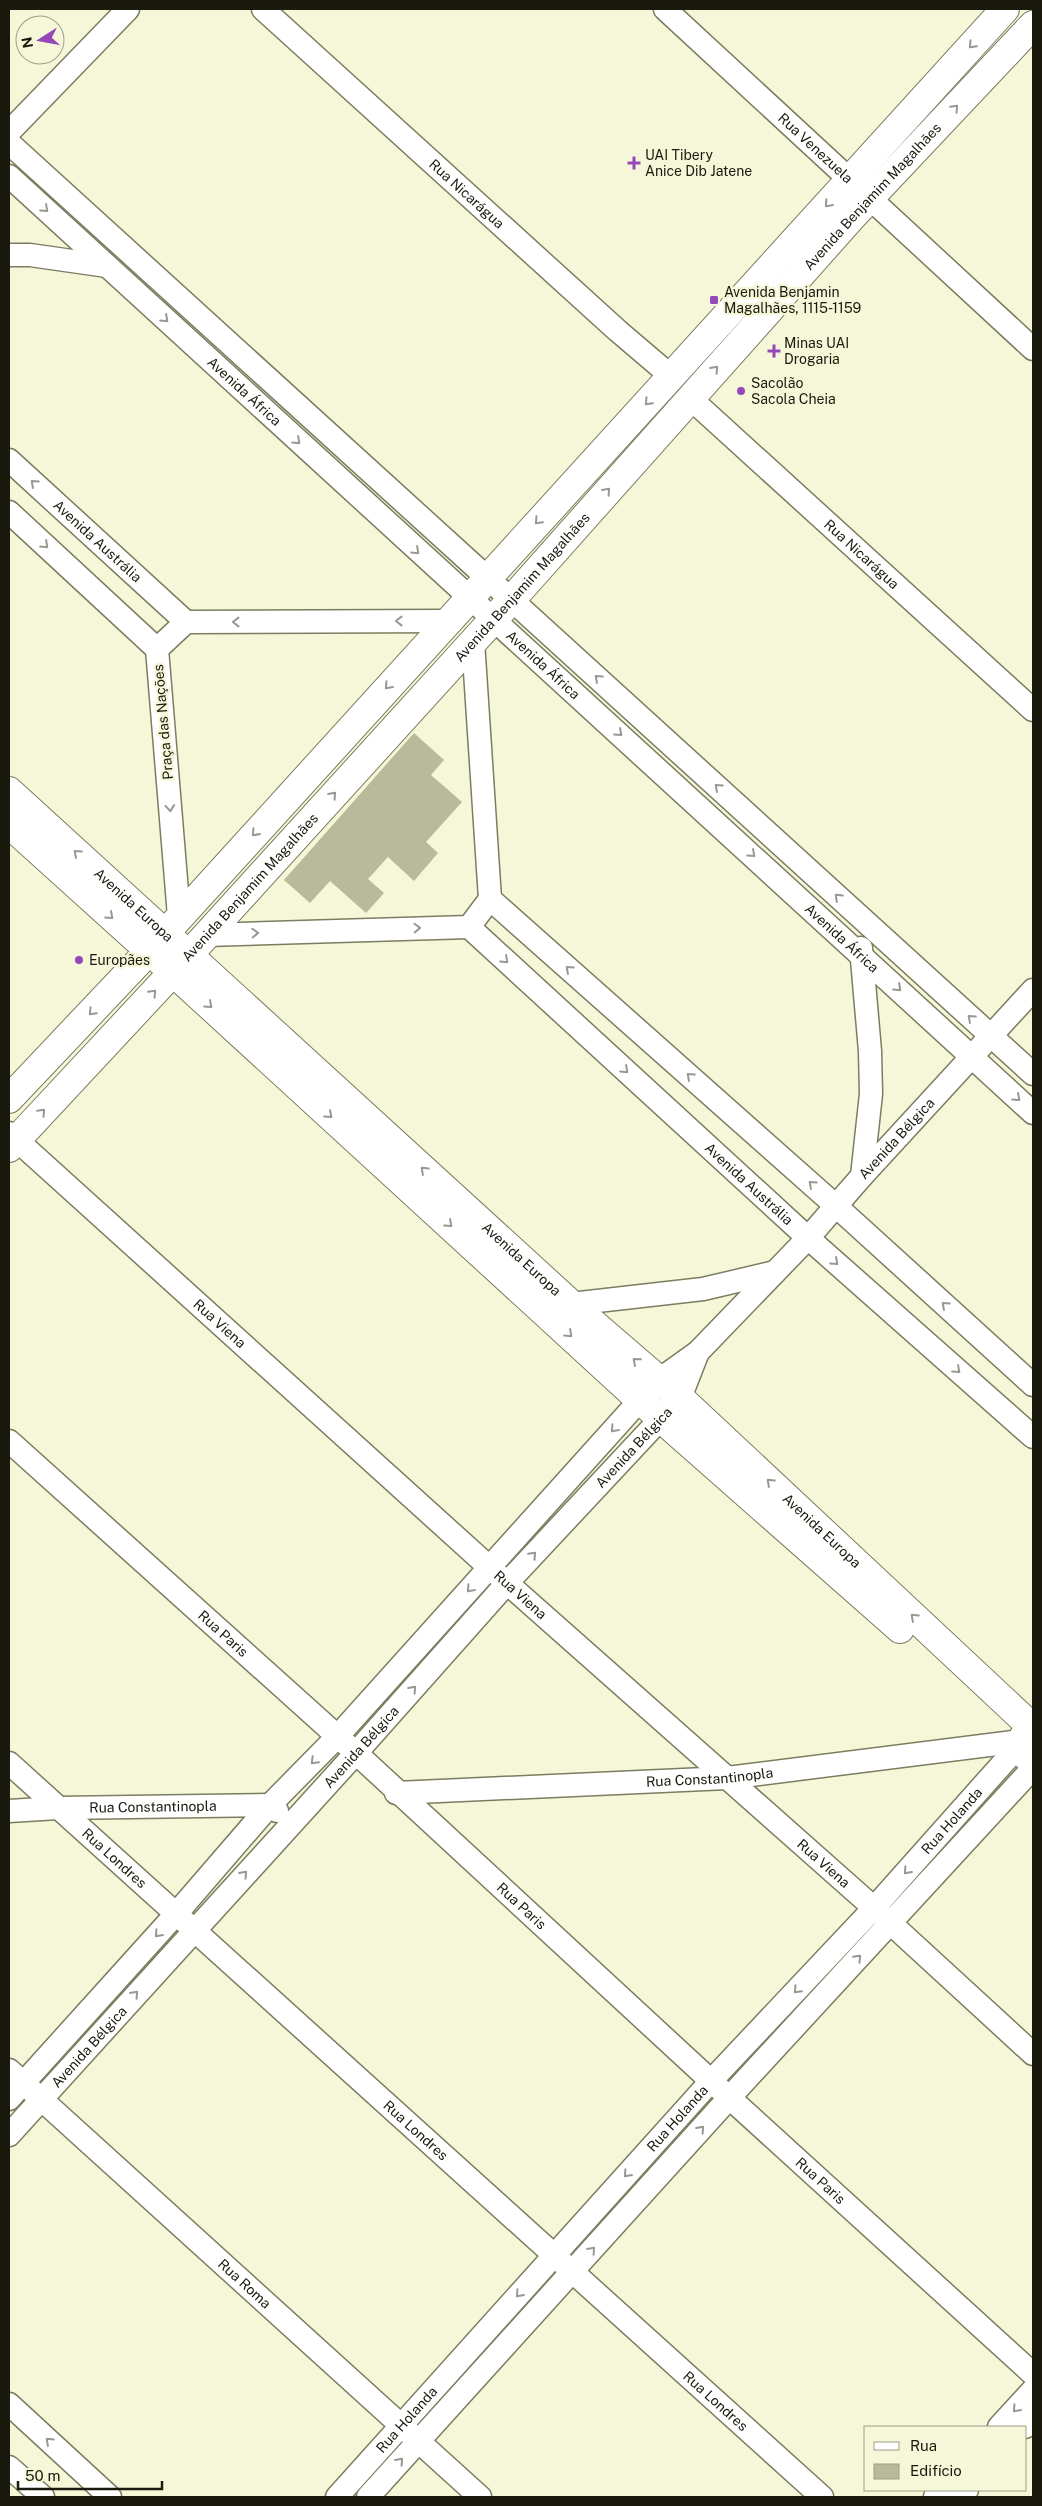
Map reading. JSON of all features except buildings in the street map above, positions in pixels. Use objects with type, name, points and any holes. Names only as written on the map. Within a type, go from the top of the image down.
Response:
[{"type":"main road","name":"Avenida Benjamim Magalhães","points":[[9,1099],[165,933],[1005,9]]},
{"type":"main road","name":"Avenida Benjamim Magalhães","points":[[11,1140],[189,954],[492,618],[512,599],[871,198],[1033,25]]},
{"type":"main road","name":"Avenida Europa","points":[[9,791],[572,1305],[680,1398],[1027,1740]]},
{"type":"main road","points":[[273,813],[296,836]]},
{"type":"main road","name":"Avenida Europa","points":[[9,824],[165,933]]},
{"type":"main road","name":"Avenida Europa","points":[[189,954],[537,1304],[640,1400],[1027,1740]]},
{"type":"street","points":[[9,132],[128,9]]},
{"type":"street","name":"Rua Nicarágua","points":[[263,9],[618,331],[672,377]]},
{"type":"street","name":"Rua Venezuela","points":[[665,9],[1033,349]]},
{"type":"street","name":"Avenida África","points":[[9,143],[1033,1074]]},
{"type":"street","name":"Avenida África","points":[[9,176],[469,599],[862,954],[1033,1113]]},
{"type":"street","points":[[9,255],[30,255],[107,266]]},
{"type":"street","name":"Rua Nicarágua","points":[[690,398],[1033,710]]},
{"type":"street","name":"Avenida Austrália","points":[[9,460],[186,622]]},
{"type":"street","points":[[9,512],[157,649]]},
{"type":"street","points":[[186,622],[447,621]]},
{"type":"street","name":"Praça das Nações","points":[[165,933],[157,649],[186,622]]},
{"type":"street","points":[[189,954],[469,927],[490,899],[473,641]]},
{"type":"street","points":[[727,832],[745,812]]},
{"type":"street","points":[[490,899],[836,1206],[1033,1385]]},
{"type":"street","points":[[858,915],[870,1050],[871,1094],[862,1176]]},
{"type":"street","name":"Avenida Austrália","points":[[469,927],[808,1238],[1033,1437]]},
{"type":"street","name":"Avenida Bélgica","points":[[14,2084],[176,1914],[270,1805],[336,1738],[640,1400],[659,1380],[698,1352],[808,1238],[862,1176],[992,1037],[1033,990]]},
{"type":"street","name":"Rua Viena","points":[[11,1140],[874,1908],[1033,2054]]},
{"type":"street","points":[[537,1304],[572,1305],[703,1290],[775,1272]]},
{"type":"street","name":"Avenida Bélgica","points":[[9,2134],[291,1822],[356,1753],[508,1582],[662,1419],[680,1398],[698,1352]]},
{"type":"street","name":"Rua Paris","points":[[9,1441],[336,1738],[356,1753],[396,1793],[1033,2374]]},
{"type":"street","name":"Rua Constantinopla","points":[[396,1793],[727,1778],[1027,1740]]},
{"type":"street","name":"Rua Holanda","points":[[337,2497],[711,2081],[874,1908],[1027,1740]]},
{"type":"street","name":"Rua Londres","points":[[9,1763],[822,2497]]},
{"type":"street","name":"Rua Holanda","points":[[368,2497],[730,2097],[1033,1768]]},
{"type":"street","points":[[270,1805],[291,1822]]},
{"type":"street","name":"Rua Constantinopla","points":[[9,1810],[270,1805]]},
{"type":"street","name":"Rua Roma","points":[[14,2084],[41,2098],[480,2497]]},
{"type":"street","points":[[1000,2426],[1033,2390]]},
{"type":"street","points":[[9,2404],[110,2497]]},
{"type":"street","points":[[9,2467],[43,2497]]},
{"type":"place","name":"UAI Tibery Anice Dib Jatene","points":[[634,163]]},
{"type":"place","name":"Avenida Benjamin Magalhães, 1115-1159","points":[[714,300]]},
{"type":"place","name":"Minas UAI Drogaria","points":[[774,351]]},
{"type":"place","name":"Sacolão Sacola Cheia","points":[[741,391]]},
{"type":"place","name":"Europães","points":[[79,960]]}]
